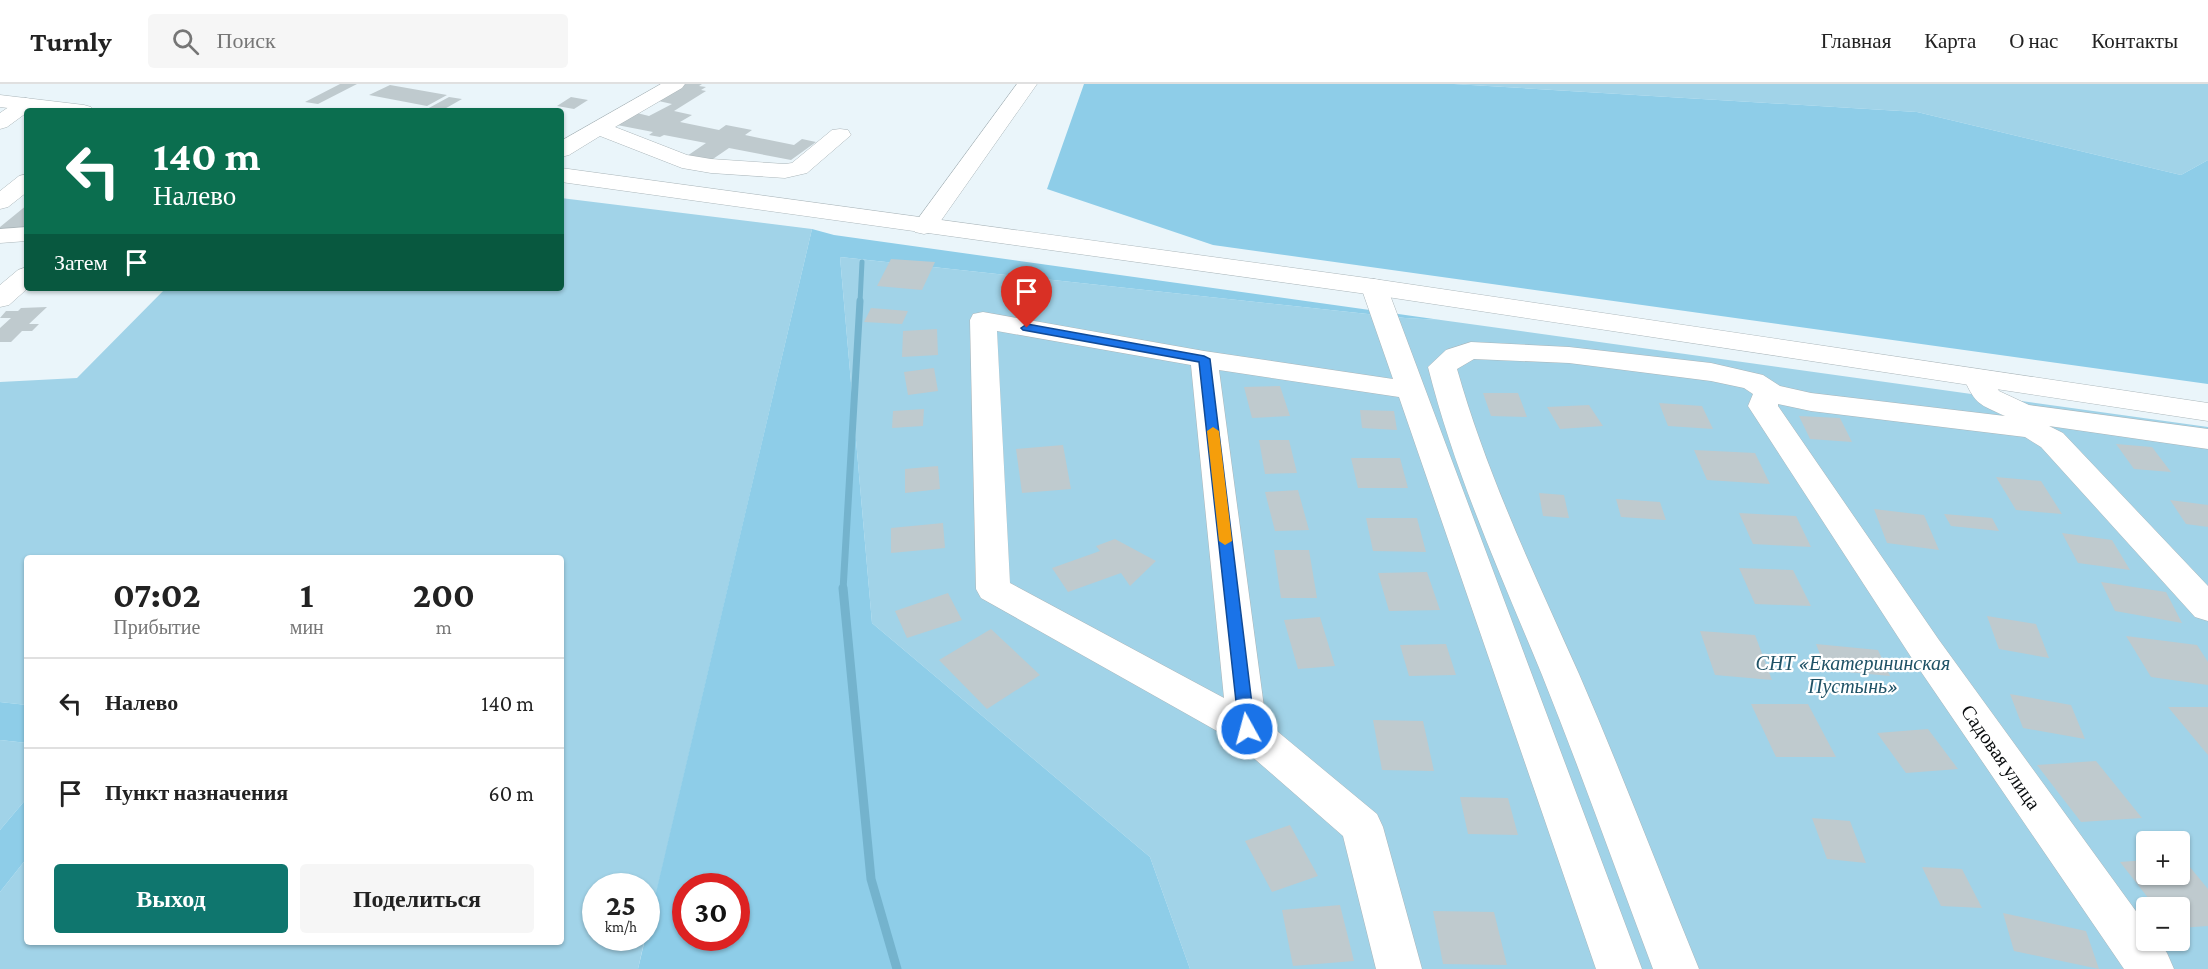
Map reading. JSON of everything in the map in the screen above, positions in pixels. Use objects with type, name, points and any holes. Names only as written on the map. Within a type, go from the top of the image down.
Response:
[{"type":"street","points":[[564,148],[675,84]]},
{"type":"street","points":[[924,227],[1027,84]]},
{"type":"street","points":[[0,101],[59,108]]},
{"type":"street","points":[[0,123],[26,104]]},
{"type":"street","points":[[598,128],[682,161],[711,166],[785,171],[799,168],[840,135]]},
{"type":"street","points":[[564,175],[924,227],[1374,287],[2208,412]]},
{"type":"street","points":[[0,202],[24,183]]},
{"type":"street","points":[[0,236],[24,234]]},
{"type":"street","points":[[0,299],[24,278]]},
{"type":"street","points":[[1374,287],[1409,390],[1619,969]]},
{"type":"street","points":[[1399,969],[1362,827],[1247,729],[993,589],[983,320],[1204,359],[1409,390]]},
{"type":"street","points":[[1676,969],[1561,676],[1501,538],[1458,426],[1442,367],[1456,356],[1472,350],[1569,355],[1711,372],[1753,381],[1770,393],[1811,402],[2208,439]]},
{"type":"street","points":[[1204,359],[1247,729]]},
{"type":"street","points":[[1978,379],[1987,397],[2027,421],[2052,440],[2208,608]]},
{"type":"street","name":"Садовая улица","points":[[1770,393],[1765,398],[1763,406],[1926,650],[2151,969]]},
{"type":"green space","points":[[1454,84],[2208,84],[2208,160],[2181,175],[1917,112]]},
{"type":"green space","points":[[564,198],[812,229],[660,878],[660,873],[582,873],[582,951],[642,951],[638,969],[0,969],[0,892],[24,862],[24,945],[564,945],[564,555],[24,555],[24,705],[0,702],[0,382],[77,378],[163,291],[564,291]]},
{"type":"green space","name":"СНТ «Екатерининская Пустынь»","points":[[840,257],[1441,320],[2208,427],[2208,969],[1190,969],[1150,857],[872,623]]},
{"type":"green space","points":[[0,740],[24,743],[24,802],[0,830]]},
{"type":"shaded area","points":[[1084,84],[1454,84],[1917,112],[2181,175],[2208,160],[2208,384],[1213,245],[1047,189]]},
{"type":"shaded area","points":[[812,229],[834,235],[1441,320],[840,257],[872,623],[1150,857],[1190,969],[638,969],[642,951],[660,951],[660,875]]},
{"type":"shaded area","points":[[0,702],[24,705],[24,743],[0,740]]},
{"type":"shaded area","points":[[24,802],[24,862],[0,892],[0,830]]},
{"type":"building","points":[[340,84],[357,84],[318,104],[305,102]]},
{"type":"building","points":[[681,84],[702,84],[699,86],[706,87],[701,90],[706,91],[674,111],[692,115],[680,122],[719,130],[726,125],[752,130],[745,135],[794,145],[802,139],[816,142],[791,160],[729,148],[710,161],[687,156],[706,143],[664,135],[660,137],[649,135],[653,132],[617,125],[637,113],[649,116],[672,104],[654,100]]},
{"type":"building","points":[[390,85],[447,95],[427,106],[369,95]]},
{"type":"building","points":[[449,97],[462,99],[446,108],[429,108]]},
{"type":"building","points":[[571,97],[588,100],[574,109],[557,106]]},
{"type":"building","points":[[24,207],[24,228],[0,234],[0,227]]},
{"type":"building","points":[[891,259],[935,262],[922,290],[877,286]]},
{"type":"building","points":[[47,307],[29,324],[39,324],[32,331],[22,331],[11,342],[0,342],[0,328],[11,318],[0,318],[6,311]]},
{"type":"building","points":[[871,308],[908,311],[902,324],[864,322]]},
{"type":"building","points":[[937,329],[938,355],[902,357],[903,331]]},
{"type":"building","points":[[934,368],[938,391],[908,395],[904,372]]},
{"type":"building","points":[[1280,386],[1290,416],[1252,418],[1244,387]]},
{"type":"building","points":[[1483,393],[1518,393],[1527,417],[1491,416]]},
{"type":"building","points":[[1659,403],[1702,406],[1713,429],[1668,426]]},
{"type":"building","points":[[1589,405],[1603,426],[1560,429],[1547,407]]},
{"type":"building","points":[[924,409],[923,426],[892,428],[893,411]]},
{"type":"building","points":[[1360,410],[1394,411],[1397,430],[1362,428]]},
{"type":"building","points":[[1799,416],[1840,418],[1852,442],[1810,439]]},
{"type":"building","points":[[1259,440],[1289,440],[1297,473],[1265,474]]},
{"type":"building","points":[[2116,444],[2152,447],[2171,472],[2134,469]]},
{"type":"building","points":[[1063,445],[1071,489],[1022,493],[1016,449]]},
{"type":"building","points":[[1694,450],[1755,453],[1770,484],[1707,480]]},
{"type":"building","points":[[1351,458],[1400,458],[1408,488],[1358,488]]},
{"type":"building","points":[[938,466],[940,489],[905,493],[905,469]]},
{"type":"building","points":[[1996,477],[2041,481],[2062,514],[2016,510]]},
{"type":"building","points":[[1298,490],[1309,530],[1275,531],[1265,492]]},
{"type":"building","points":[[1539,493],[1564,495],[1569,518],[1543,516]]},
{"type":"building","points":[[1616,499],[1660,502],[1666,520],[1621,517]]},
{"type":"building","points":[[2170,500],[2208,505],[2208,527],[2186,524]]},
{"type":"building","points":[[1874,509],[1924,515],[1939,550],[1887,543]]},
{"type":"building","points":[[1739,513],[1796,516],[1811,547],[1753,544]]},
{"type":"building","points":[[1944,514],[1992,518],[1999,531],[1951,526]]},
{"type":"building","points":[[1366,518],[1417,518],[1426,552],[1373,551]]},
{"type":"building","points":[[943,523],[945,548],[891,553],[891,528]]},
{"type":"building","points":[[2062,533],[2112,540],[2130,570],[2078,563]]},
{"type":"building","points":[[1115,539],[1156,561],[1130,586],[1121,573],[1068,592],[1052,568],[1100,551],[1096,546]]},
{"type":"building","points":[[1274,550],[1309,550],[1317,598],[1281,598]]},
{"type":"building","points":[[1739,568],[1793,570],[1811,606],[1755,604]]},
{"type":"building","points":[[1427,572],[1440,610],[1389,611],[1378,573]]},
{"type":"building","points":[[2101,582],[2166,592],[2182,623],[2115,611]]},
{"type":"building","points":[[948,593],[962,620],[907,638],[895,611]]},
{"type":"building","points":[[1987,616],[2036,624],[2049,658],[1999,649]]},
{"type":"building","points":[[1320,617],[1335,666],[1298,669],[1284,620]]},
{"type":"building","points":[[991,629],[1040,675],[987,709],[939,660]]},
{"type":"building","points":[[1700,631],[1755,635],[1772,680],[1715,675]]},
{"type":"building","points":[[2126,636],[2197,645],[2208,662],[2208,685],[2151,677]]},
{"type":"building","points":[[1446,644],[1456,675],[1409,676],[1400,645]]},
{"type":"building","points":[[1816,644],[1878,650],[1890,676],[1826,670]]},
{"type":"building","points":[[2010,694],[2071,705],[2085,739],[2023,728]]},
{"type":"building","points":[[1751,704],[1808,704],[1836,757],[1776,757]]},
{"type":"building","points":[[2168,707],[2208,707],[2208,755]]},
{"type":"building","points":[[1373,720],[1423,721],[1434,771],[1382,770]]},
{"type":"building","points":[[1928,729],[1958,769],[1906,773],[1877,733]]},
{"type":"building","points":[[2096,761],[2142,818],[2081,822],[2037,765]]},
{"type":"building","points":[[1460,797],[1508,798],[1518,835],[1468,834]]},
{"type":"building","points":[[1812,818],[1850,821],[1866,863],[1827,859]]},
{"type":"building","points":[[1290,825],[1318,876],[1272,892],[1245,841]]},
{"type":"building","points":[[2136,861],[2136,882],[2120,862]]},
{"type":"building","points":[[1922,867],[1962,869],[1982,908],[1941,906]]},
{"type":"building","points":[[2190,867],[2208,889],[2208,926],[2190,927],[2190,897],[2147,897],[2138,885],[2190,885]]},
{"type":"building","points":[[1340,905],[1354,961],[1293,966],[1282,910]]},
{"type":"building","points":[[1433,911],[1494,912],[1507,965],[1443,964]]},
{"type":"building","points":[[2003,913],[2086,931],[2099,969],[2014,951]]},
{"type":"waterway","points":[[860,302],[862,262]]},
{"type":"waterway","points":[[843,589],[860,301]]},
{"type":"waterway","points":[[843,589],[871,879],[897,969]]},
{"type":"slow traffic","points":[[1213,431],[1225,541]]},
{"type":"route","points":[[1027,328],[1204,359],[1247,729]]}]
